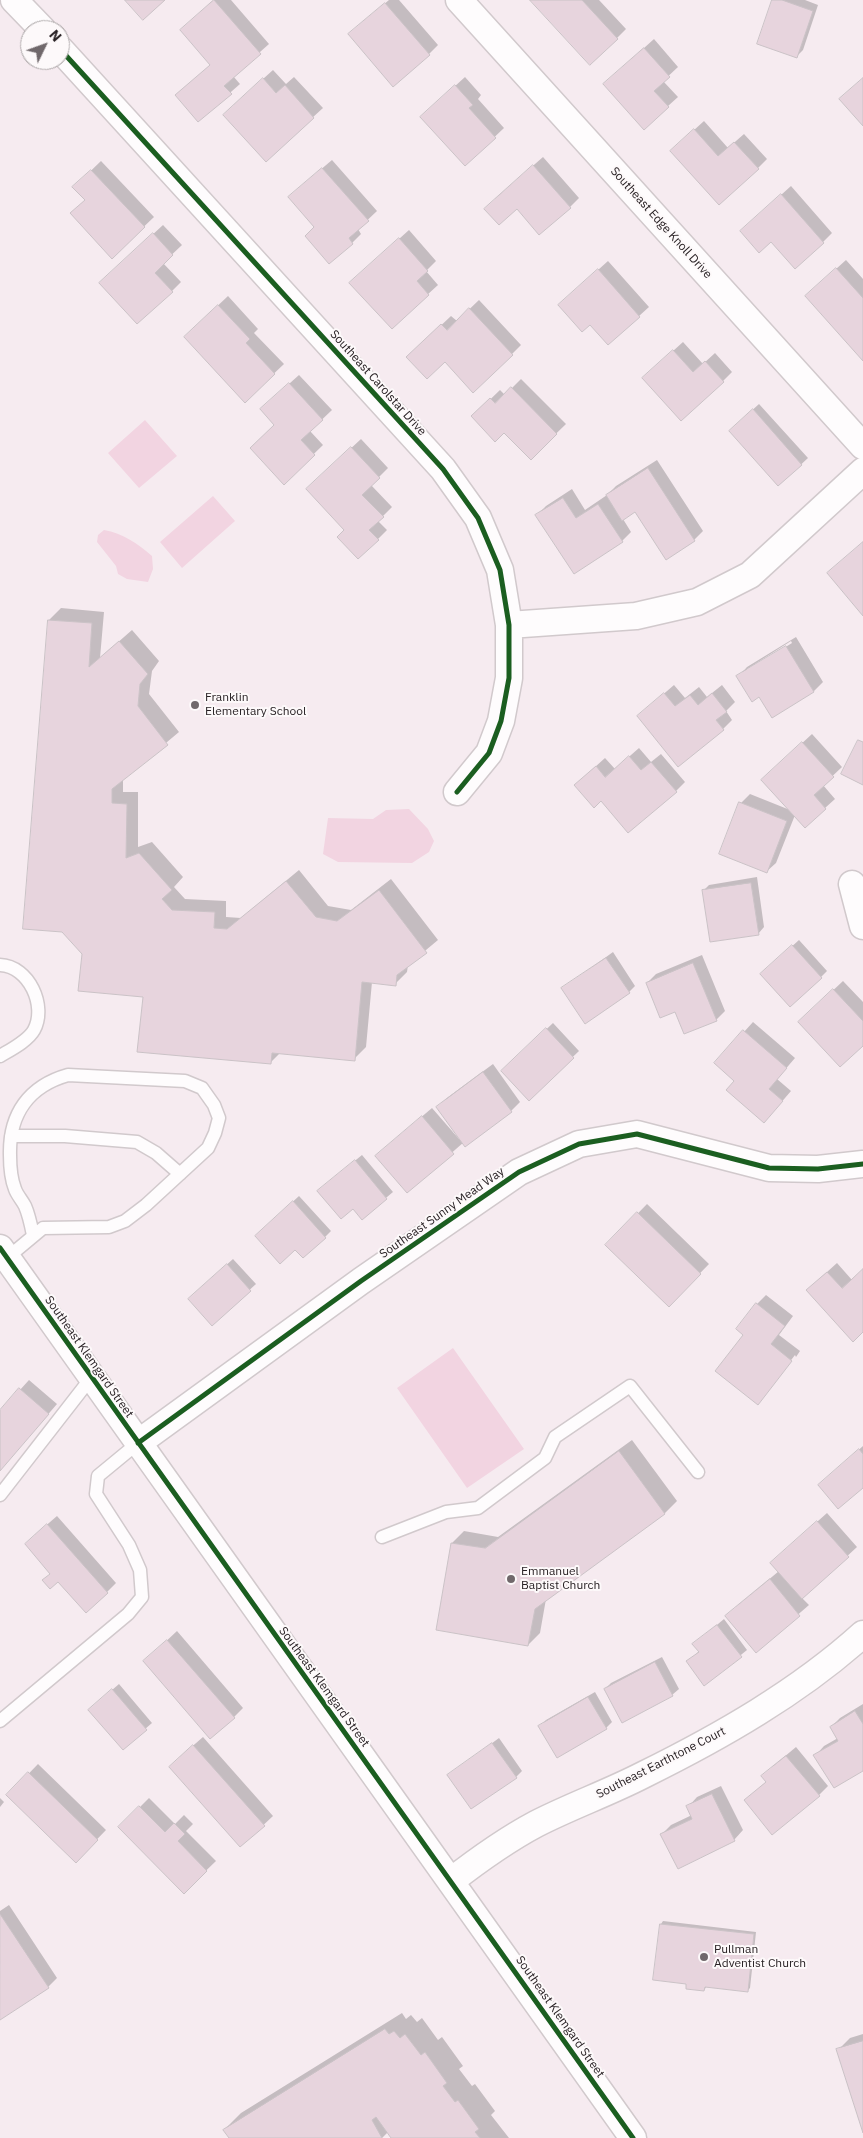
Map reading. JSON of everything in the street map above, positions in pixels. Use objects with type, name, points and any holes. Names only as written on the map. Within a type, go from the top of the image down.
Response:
[{"type":"street","points":[[14,0],[33,20]]},
{"type":"street","name":"Southeast Edge Knoll Drive","points":[[459,0],[863,446]]},
{"type":"street","name":"Southeast Carolstar Drive","points":[[70,60],[443,469],[478,518],[500,570],[509,626],[509,678],[501,721],[489,753],[457,792]]},
{"type":"street","points":[[509,626],[636,616],[697,602],[750,575],[863,471]]},
{"type":"street","points":[[852,884],[863,926]]},
{"type":"street","name":"Southeast Sunny Mead Way","points":[[138,1443],[361,1281],[519,1172],[579,1144],[636,1134],[769,1168],[818,1169],[863,1164]]},
{"type":"street","name":"Southeast Klemgard Street","points":[[4,1253],[633,2138]]},
{"type":"street","name":"Southeast Earthtone Court","points":[[451,1881],[479,1858],[536,1824],[642,1776],[706,1742],[779,1698],[863,1634]]},
{"type":"lane","points":[[0,965],[7,965],[23,976],[34,990],[39,1018],[33,1032],[0,1056]]},
{"type":"lane","points":[[4,1253],[33,1235],[44,1228],[108,1227],[125,1221],[208,1148],[215,1134],[219,1118],[214,1105],[202,1088],[185,1081],[68,1075],[52,1079],[37,1088],[24,1102],[14,1121],[11,1136],[10,1167],[15,1189],[24,1205],[33,1235]]},
{"type":"lane","points":[[11,1136],[65,1136],[137,1142],[156,1152],[180,1174]]},
{"type":"lane","points":[[0,1495],[92,1378]]},
{"type":"lane","points":[[382,1537],[446,1512],[478,1508],[545,1458],[554,1437],[630,1386],[698,1472]]},
{"type":"lane","points":[[0,1721],[128,1614],[142,1597],[140,1570],[128,1544],[96,1494],[98,1476],[138,1443]]},
{"type":"shaded area","points":[[145,420],[177,456],[139,488],[108,453]]},
{"type":"shaded area","points":[[213,496],[235,521],[182,568],[160,542]]},
{"type":"shaded area","points":[[104,530],[130,540],[152,556],[153,569],[148,582],[127,579],[118,574],[116,566],[97,542],[98,535]]},
{"type":"shaded area","points":[[409,809],[428,829],[434,841],[429,852],[412,863],[338,862],[323,854],[328,818],[373,819],[386,810]]},
{"type":"shaded area","points":[[453,1348],[524,1449],[467,1488],[397,1388]]},
{"type":"building","points":[[125,0],[165,0],[143,20]]},
{"type":"building","points":[[214,0],[261,54],[224,86],[232,94],[198,122],[175,95],[210,65],[180,30]]},
{"type":"building","points":[[530,0],[582,0],[618,39],[590,65]]},
{"type":"building","points":[[772,0],[782,0],[813,11],[797,58],[757,44]]},
{"type":"building","points":[[385,3],[430,55],[393,87],[348,34]]},
{"type":"building","points":[[644,48],[670,77],[654,91],[669,107],[644,130],[603,84]]},
{"type":"building","points":[[263,78],[276,93],[285,85],[314,118],[266,162],[223,115]]},
{"type":"building","points":[[863,78],[863,126],[839,99]]},
{"type":"building","points":[[455,85],[473,105],[469,108],[496,138],[465,166],[420,117]]},
{"type":"building","points":[[694,129],[718,156],[734,142],[759,169],[719,205],[670,151]]},
{"type":"building","points":[[533,165],[571,208],[539,235],[517,209],[499,225],[484,209]]},
{"type":"building","points":[[322,168],[369,221],[349,238],[353,244],[329,264],[305,236],[314,227],[288,197]]},
{"type":"building","points":[[91,170],[145,227],[112,259],[70,213],[85,200],[72,187]]},
{"type":"building","points":[[781,194],[824,243],[795,269],[771,242],[759,253],[740,231]]},
{"type":"building","points":[[153,233],[173,255],[155,273],[173,292],[137,324],[99,283]]},
{"type":"building","points":[[399,238],[428,271],[417,281],[429,295],[392,329],[349,283]]},
{"type":"building","points":[[836,268],[863,298],[863,361],[805,296]]},
{"type":"building","points":[[598,269],[640,317],[608,345],[590,325],[582,332],[558,305]]},
{"type":"building","points":[[218,305],[250,339],[246,343],[275,374],[245,403],[184,337]]},
{"type":"building","points":[[469,308],[513,355],[473,393],[445,362],[427,379],[406,357],[441,324],[447,330]]},
{"type":"building","points":[[673,350],[693,372],[705,361],[724,382],[681,421],[642,378]]},
{"type":"building","points":[[289,383],[323,420],[301,440],[315,455],[284,485],[250,448],[274,425],[260,409]]},
{"type":"building","points":[[511,387],[557,434],[531,460],[504,433],[495,442],[471,416],[490,398],[495,403]]},
{"type":"building","points":[[753,409],[802,465],[778,486],[729,431]]},
{"type":"building","points":[[351,447],[380,478],[362,495],[384,517],[369,530],[379,540],[358,559],[337,537],[344,530],[306,489]]},
{"type":"building","points":[[648,468],[695,541],[666,560],[635,512],[622,521],[606,495]]},
{"type":"building","points":[[563,498],[576,518],[598,504],[623,542],[574,574],[535,515]]},
{"type":"building","points":[[863,542],[863,616],[827,573]]},
{"type":"building","points":[[48,620],[92,623],[89,667],[119,641],[148,674],[140,684],[138,706],[168,745],[112,789],[112,803],[127,804],[126,858],[139,853],[172,890],[162,899],[172,910],[215,912],[214,928],[227,929],[286,881],[316,917],[337,921],[379,890],[427,953],[397,975],[396,986],[362,982],[355,1061],[272,1053],[271,1064],[137,1052],[143,997],[78,991],[82,954],[62,932],[23,929]]},
{"type":"building","points":[[786,646],[814,692],[772,718],[759,697],[752,702],[736,676]]},
{"type":"building","points":[[664,693],[675,706],[690,695],[698,705],[712,693],[727,712],[716,720],[724,730],[678,767],[637,716]]},
{"type":"building","points":[[858,740],[863,742],[863,785],[841,774]]},
{"type":"building","points":[[802,742],[834,777],[814,795],[826,809],[805,828],[761,780]]},
{"type":"building","points":[[629,756],[641,770],[651,762],[677,792],[628,833],[601,801],[594,808],[574,785],[596,766],[605,777]]},
{"type":"building","points":[[739,802],[787,821],[767,873],[719,854]]},
{"type":"building","points":[[751,883],[759,935],[710,942],[702,890]]},
{"type":"building","points":[[792,945],[822,978],[790,1007],[760,974]]},
{"type":"building","points":[[606,958],[630,993],[585,1024],[561,988]]},
{"type":"building","points":[[693,963],[717,1021],[684,1034],[675,1012],[660,1018],[646,983]]},
{"type":"building","points":[[833,989],[863,1021],[863,1046],[840,1067],[798,1022]]},
{"type":"building","points":[[546,1028],[574,1058],[529,1101],[501,1071]]},
{"type":"building","points":[[743,1030],[787,1068],[769,1089],[783,1101],[764,1123],[726,1090],[734,1081],[714,1063]]},
{"type":"building","points":[[483,1072],[512,1112],[465,1147],[436,1107]]},
{"type":"building","points":[[422,1116],[454,1154],[407,1193],[375,1156]]},
{"type":"building","points":[[355,1160],[387,1199],[362,1220],[353,1209],[341,1219],[317,1191]]},
{"type":"building","points":[[293,1201],[326,1238],[303,1258],[295,1250],[280,1264],[255,1236]]},
{"type":"building","points":[[637,1212],[701,1274],[669,1307],[605,1245]]},
{"type":"building","points":[[227,1264],[251,1291],[212,1326],[188,1299]]},
{"type":"building","points":[[863,1269],[863,1332],[853,1342],[806,1290],[827,1272],[842,1288]]},
{"type":"building","points":[[756,1303],[785,1326],[771,1344],[792,1361],[758,1405],[715,1371],[743,1335],[736,1329]]},
{"type":"building","points":[[19,1388],[49,1414],[0,1471],[0,1410]]},
{"type":"building","points":[[859,1449],[863,1454],[863,1488],[838,1509],[818,1485]]},
{"type":"building","name":"Emmanuel Baptist Church","points":[[619,1451],[665,1514],[535,1609],[528,1646],[436,1630],[451,1543],[485,1548]]},
{"type":"building","points":[[817,1521],[849,1557],[802,1599],[770,1563]]},
{"type":"building","points":[[47,1524],[108,1593],[86,1613],[58,1582],[50,1589],[42,1580],[50,1574],[25,1544]]},
{"type":"building","points":[[770,1579],[800,1616],[756,1653],[725,1616]]},
{"type":"building","points":[[717,1625],[742,1657],[704,1686],[686,1661],[699,1652],[692,1644]]},
{"type":"building","points":[[167,1640],[235,1718],[210,1739],[143,1661]]},
{"type":"building","points":[[655,1662],[673,1696],[622,1723],[604,1689]]},
{"type":"building","points":[[112,1689],[147,1730],[123,1750],[88,1710]]},
{"type":"building","points":[[588,1697],[607,1729],[557,1758],[538,1726]]},
{"type":"building","points":[[855,1711],[863,1724],[863,1771],[834,1788],[813,1755],[838,1741],[830,1727]]},
{"type":"building","points":[[492,1743],[517,1778],[471,1809],[447,1775]]},
{"type":"building","points":[[193,1745],[265,1826],[240,1847],[169,1767]]},
{"type":"building","points":[[786,1756],[820,1796],[772,1835],[744,1800],[766,1782],[761,1776]]},
{"type":"building","points":[[28,1772],[98,1840],[76,1863],[6,1795]]},
{"type":"building","points":[[712,1794],[735,1841],[678,1869],[660,1834],[692,1819],[686,1806]]},
{"type":"building","points":[[139,1806],[165,1832],[174,1823],[185,1834],[178,1841],[207,1871],[184,1894],[118,1827]]},
{"type":"building","points":[[0,1914],[49,1988],[0,2020]]},
{"type":"building","name":"Pullman Adventist Church","points":[[660,1924],[754,1934],[748,1992],[705,1987],[704,1991],[686,1989],[686,1984],[653,1980]]},
{"type":"building","points":[[385,2029],[389,2034],[394,2031],[400,2038],[405,2034],[421,2055],[425,2052],[447,2083],[443,2086],[455,2102],[458,2100],[479,2129],[475,2132],[480,2138],[391,2138],[376,2117],[372,2120],[382,2138],[229,2138],[223,2130]]},
{"type":"building","points":[[863,2041],[863,2133],[836,2049]]},
{"type":"cycle path","points":[[70,60],[443,469],[478,518],[500,570],[509,625],[509,678],[501,721],[489,753],[457,792]]},
{"type":"cycle path","points":[[138,1443],[361,1281],[519,1172],[579,1144],[637,1134],[769,1168],[818,1169],[863,1164]]},
{"type":"cycle path","points":[[0,1248],[633,2138]]},
{"type":"place","name":"Franklin Elementary School","points":[[195,705]]},
{"type":"place","name":"Emmanuel Baptist Church","points":[[511,1579]]},
{"type":"place","name":"Pullman Adventist Church","points":[[704,1957]]}]
